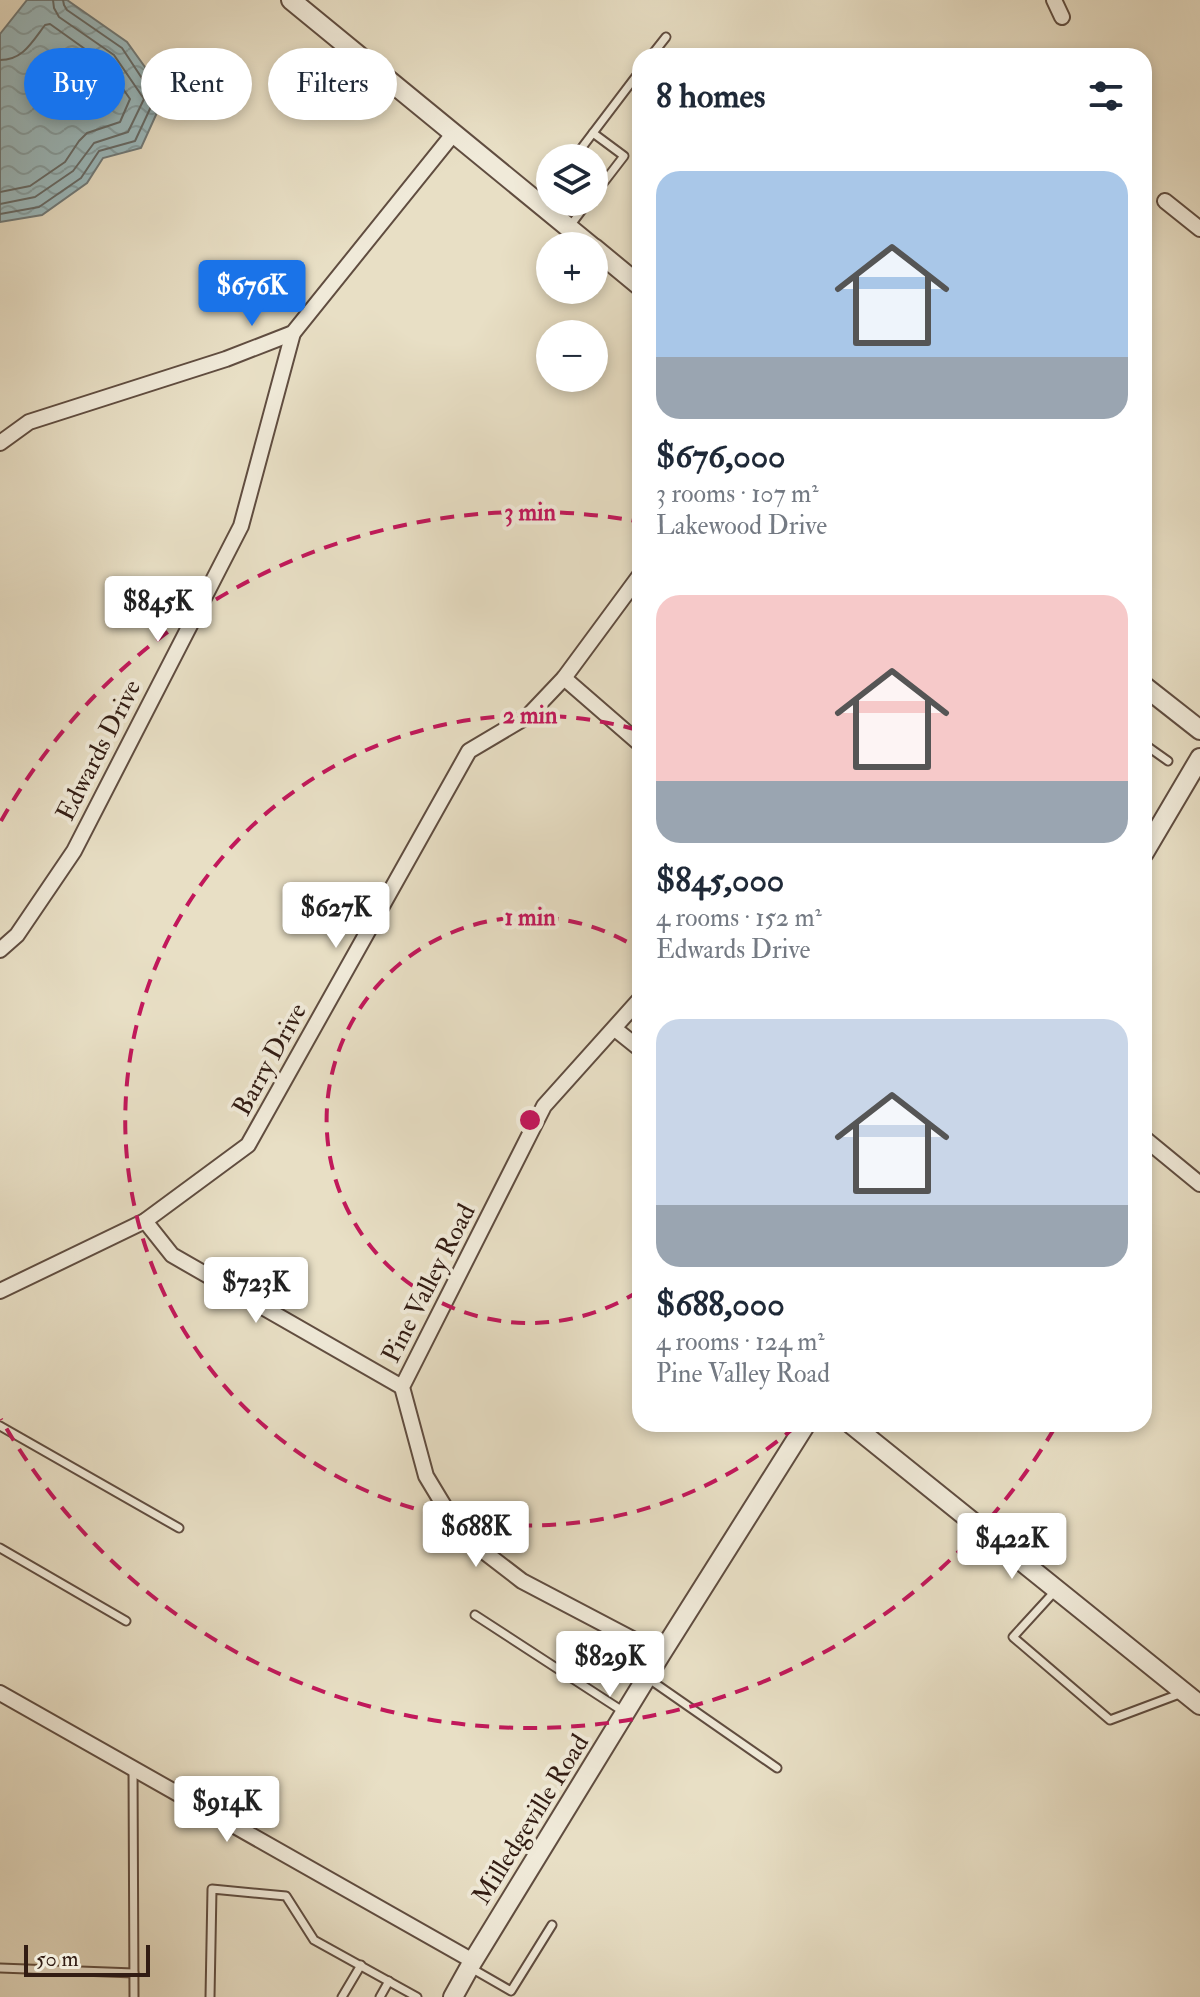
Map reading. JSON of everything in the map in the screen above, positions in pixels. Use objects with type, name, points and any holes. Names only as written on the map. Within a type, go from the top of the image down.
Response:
[{"type":"street","points":[[291,0],[454,133],[536,191]]},
{"type":"street","points":[[1054,0],[1062,17]]},
{"type":"street","points":[[0,443],[29,422],[226,359],[293,333],[454,133]]},
{"type":"street","points":[[1165,201],[1200,229]]},
{"type":"street","points":[[560,216],[574,232]]},
{"type":"street","points":[[608,260],[632,280]]},
{"type":"street","name":"Edwards Drive","points":[[0,950],[17,935],[74,851],[241,526],[293,333]]},
{"type":"street","name":"Barry Drive","points":[[0,1291],[145,1221],[248,1145],[469,751],[528,716],[564,678],[632,586]]},
{"type":"street","points":[[564,678],[632,737]]},
{"type":"street","points":[[1152,692],[1200,730]]},
{"type":"street","points":[[1152,839],[1200,758]]},
{"type":"street","name":"Pine Valley Road","points":[[632,1009],[544,1106],[402,1387],[426,1476],[461,1534],[522,1581],[661,1654]]},
{"type":"street","points":[[615,1029],[632,1043]]},
{"type":"street","points":[[1152,1145],[1200,1184]]},
{"type":"street","points":[[145,1221],[172,1255],[402,1387]]},
{"type":"street","name":"Milledgeville Road","points":[[453,1997],[661,1654],[801,1432]]},
{"type":"street","points":[[861,1432],[1200,1705]]},
{"type":"street","points":[[0,1693],[471,1964]]},
{"type":"lane","points":[[657,48],[666,37]]},
{"type":"lane","points":[[585,144],[632,82]]},
{"type":"lane","points":[[593,133],[608,144]]},
{"type":"lane","points":[[608,144],[624,156],[608,177]]},
{"type":"lane","points":[[568,227],[577,216]]},
{"type":"lane","points":[[1152,750],[1168,761]]},
{"type":"lane","points":[[0,1426],[179,1528]]},
{"type":"lane","points":[[0,1548],[126,1621]]},
{"type":"lane","points":[[1057,1590],[1013,1637],[1110,1720],[1185,1693]]},
{"type":"lane","points":[[475,1615],[626,1713]]},
{"type":"lane","points":[[647,1678],[777,1768]]},
{"type":"lane","points":[[133,1768],[134,1997]]},
{"type":"lane","points":[[210,1997],[212,1889],[286,1896],[314,1940],[417,1997]]},
{"type":"lane","points":[[471,1964],[511,1991],[552,1925]]},
{"type":"lane","points":[[342,1997],[361,1965]]},
{"type":"lane","points":[[0,1968],[134,1973]]},
{"type":"lane","points":[[380,1997],[389,1981]]},
{"type":"water","points":[[27,0],[67,0],[127,42],[141,62],[141,120],[154,120],[141,148],[103,158],[87,183],[42,215],[0,222],[0,34]]}]
